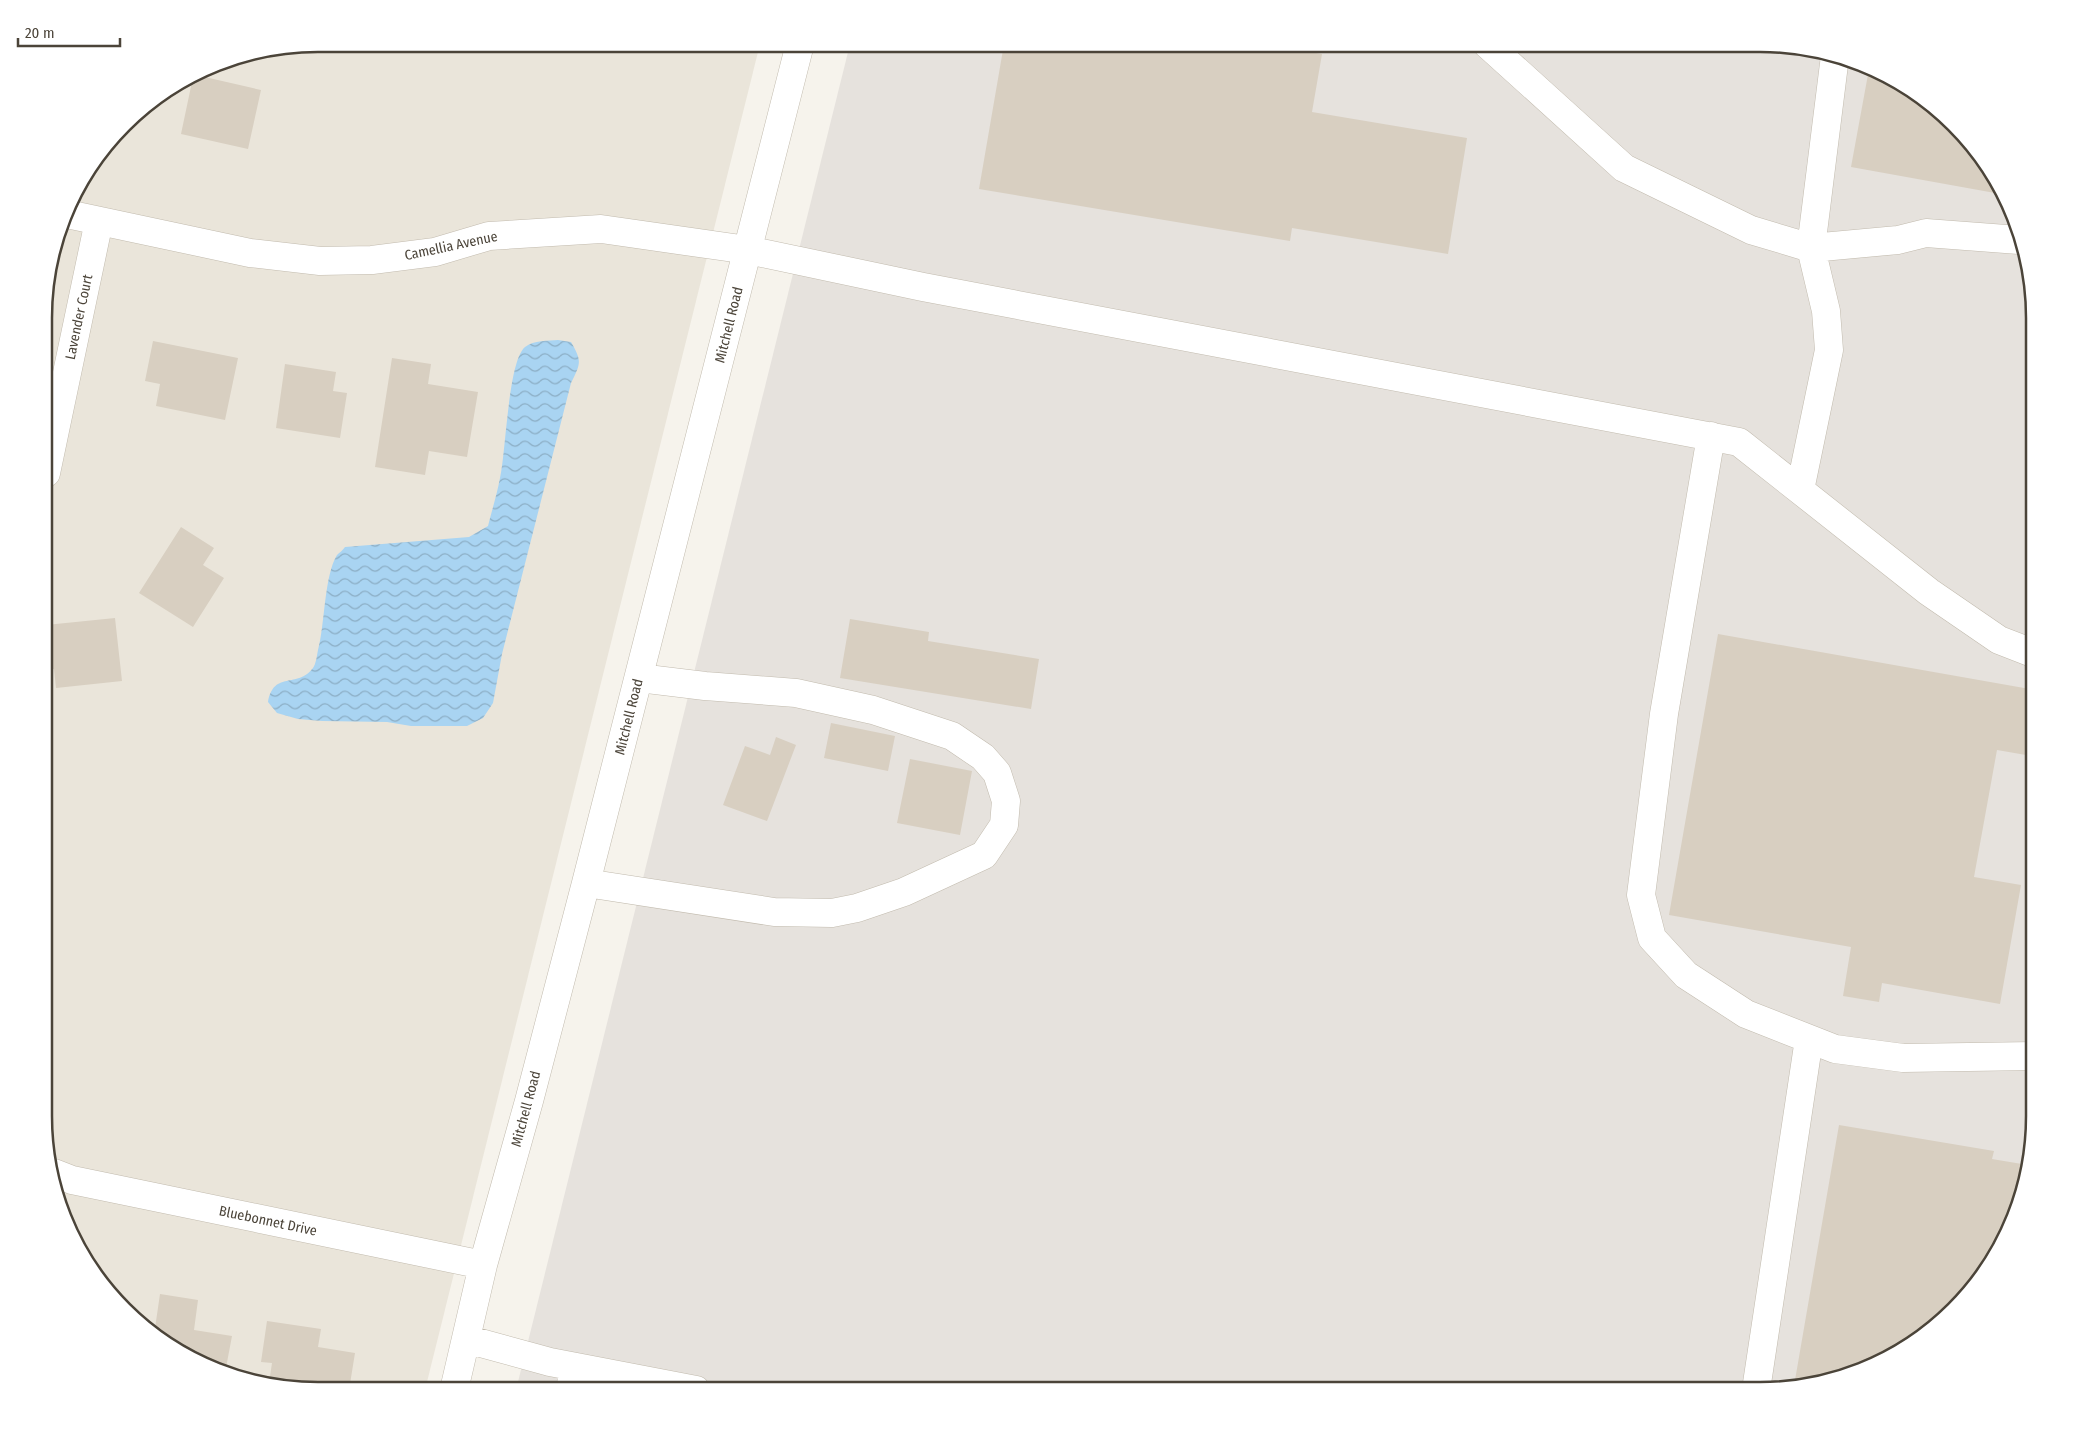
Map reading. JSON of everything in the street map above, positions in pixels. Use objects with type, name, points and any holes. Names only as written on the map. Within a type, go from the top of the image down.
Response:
[{"type":"street","name":"Mitchell Road","points":[[456,1382],[482,1265],[529,1101],[586,884],[798,52]]},
{"type":"street","points":[[1498,52],[1624,168],[1751,230],[1811,248],[1898,240],[1926,233],[2014,240]]},
{"type":"street","points":[[1800,490],[1829,350],[1826,311],[1811,248],[1834,63]]},
{"type":"street","name":"Camellia Avenue","points":[[74,215],[250,253],[320,260],[372,260],[435,252],[490,236],[601,229],[748,250],[923,287],[1739,442],[1929,592],[1999,640],[2026,650]]},
{"type":"street","name":"Lavender Court","points":[[52,444],[99,221]]},
{"type":"street","points":[[1711,436],[1664,714],[1641,895],[1652,938],[1686,975],[1746,1014],[1836,1048],[1903,1058],[2026,1056]]},
{"type":"street","points":[[586,884],[774,912],[832,913],[857,908],[904,892],[984,855],[1004,825],[1006,801],[997,774],[983,757],[952,736],[873,710],[796,693],[705,686],[639,678]]},
{"type":"street","points":[[1757,1382],[1809,1039]]},
{"type":"street","name":"Bluebonnet Drive","points":[[60,1175],[81,1182],[482,1265]]},
{"type":"street","points":[[466,1339],[550,1362],[572,1378],[613,1382]]},
{"type":"shaded area","points":[[318,52],[758,52],[427,1382],[301,1381],[266,1376],[217,1361],[185,1346],[156,1327],[130,1304],[107,1278],[88,1249],[73,1217],[62,1184],[55,1150],[52,1116],[52,318],[58,266],[73,217],[88,185],[107,156],[130,130],[156,107],[201,80],[233,67],[266,58]]},
{"type":"shaded area","points":[[848,52],[1778,53],[1829,62],[1878,80],[1923,107],[1961,143],[1991,185],[2006,217],[2021,266],[2026,301],[2026,1133],[2017,1184],[1999,1233],[1991,1248],[1969,1281],[1936,1316],[1894,1346],[1862,1361],[1813,1376],[1761,1382],[518,1382]]},
{"type":"water","points":[[558,340],[571,342],[579,362],[571,383],[502,654],[493,703],[483,718],[467,726],[411,726],[387,722],[298,719],[277,713],[268,702],[275,686],[300,678],[307,674],[315,664],[330,575],[337,555],[345,547],[469,537],[488,526],[500,478],[511,388],[519,356],[525,347],[533,343]]},
{"type":"building","points":[[1003,52],[1310,52],[1322,54],[1312,112],[1467,138],[1448,254],[1292,228],[1290,241],[979,189]]},
{"type":"building","points":[[1868,76],[1894,88],[1923,107],[1949,130],[1972,156],[1995,193],[1851,167]]},
{"type":"building","points":[[207,77],[261,90],[248,149],[181,134],[191,85]]},
{"type":"building","points":[[153,341],[238,358],[225,420],[156,406],[160,384],[145,381]]},
{"type":"building","points":[[392,358],[431,364],[428,384],[478,392],[467,457],[429,451],[425,475],[375,467]]},
{"type":"building","points":[[285,364],[336,372],[333,391],[347,393],[340,438],[276,428]]},
{"type":"building","points":[[181,527],[214,548],[203,565],[224,578],[193,627],[139,593]]},
{"type":"building","points":[[115,618],[122,681],[56,688],[54,669],[52,669],[52,624]]},
{"type":"building","points":[[850,619],[929,632],[928,641],[1039,659],[1031,709],[840,678]]},
{"type":"building","points":[[1718,634],[2026,688],[2026,755],[1997,750],[1974,877],[2021,885],[2000,1004],[1882,983],[1879,1002],[1843,996],[1851,947],[1669,915]]},
{"type":"building","points":[[831,723],[895,736],[888,771],[824,758]]},
{"type":"building","points":[[776,737],[796,745],[767,821],[723,805],[745,746],[770,755]]},
{"type":"building","points":[[910,759],[972,771],[960,835],[897,823]]},
{"type":"building","points":[[1839,1125],[1994,1151],[1992,1159],[2022,1164],[2012,1201],[1991,1249],[1972,1278],[1949,1304],[1923,1327],[1878,1354],[1846,1367],[1795,1379]]},
{"type":"building","points":[[160,1294],[198,1300],[194,1330],[232,1336],[227,1365],[185,1346],[155,1326]]},
{"type":"building","points":[[267,1321],[321,1329],[318,1347],[355,1353],[350,1382],[301,1381],[270,1377],[272,1363],[261,1362]]}]
